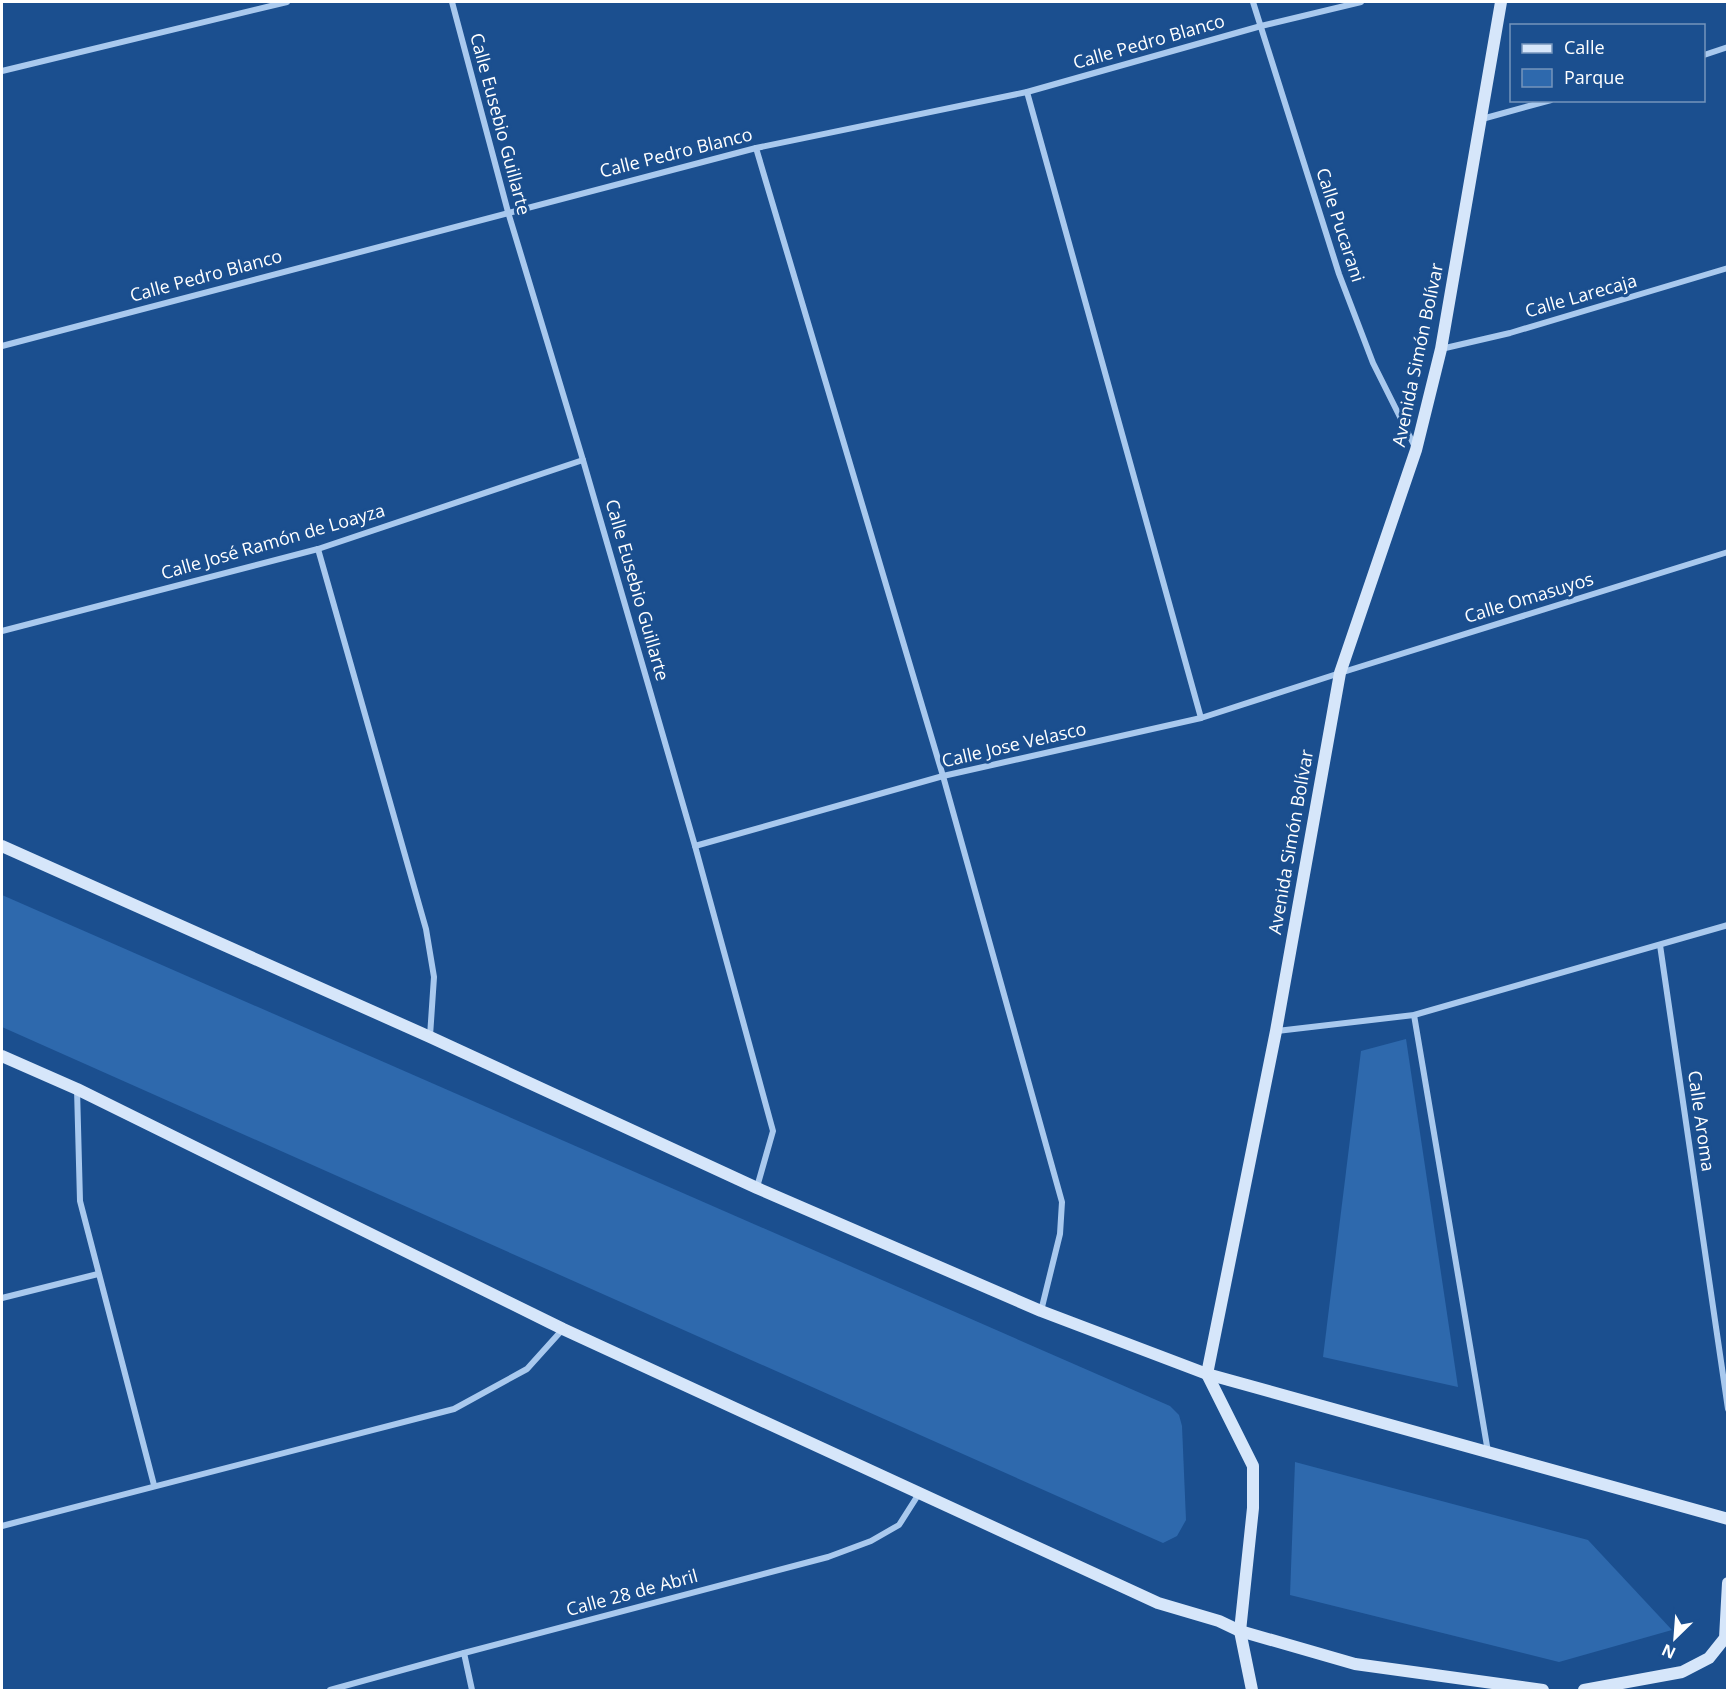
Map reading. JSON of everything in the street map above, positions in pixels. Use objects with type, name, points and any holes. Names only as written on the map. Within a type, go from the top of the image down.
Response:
[{"type":"street","points":[[2,71],[287,2]]},
{"type":"street","name":"Calle Eusebio Guillarte","points":[[452,2],[508,212],[695,846],[773,1131],[757,1188]]},
{"type":"street","name":"Calle Pucarani","points":[[1253,2],[1339,274],[1373,363],[1416,450]]},
{"type":"street","name":"Calle Pedro Blanco","points":[[2,346],[756,148],[1027,92],[1261,26],[1361,2]]},
{"type":"street","name":"Avenida Simón Bolívar","points":[[1208,1374],[1276,1031],[1340,673],[1416,450],[1441,350],[1501,2]]},
{"type":"street","points":[[1705,55],[1728,47]]},
{"type":"street","points":[[1027,92],[1201,718]]},
{"type":"street","points":[[1481,119],[1544,102]]},
{"type":"street","points":[[756,148],[943,776],[1062,1202],[1060,1234],[1041,1311]]},
{"type":"street","name":"Calle Larecaja","points":[[1441,350],[1510,333],[1728,268]]},
{"type":"street","name":"Calle José Ramón de Loayza","points":[[2,631],[318,549],[583,460]]},
{"type":"street","points":[[318,549],[426,929],[434,977],[430,1037]]},
{"type":"street","name":"Calle Omasuyos","points":[[1340,673],[1728,552]]},
{"type":"street","name":"Calle Jose Velasco","points":[[695,846],[943,776],[1201,718],[1340,673]]},
{"type":"street","points":[[2,846],[430,1037],[757,1188],[1041,1311],[1208,1374],[1728,1519]]},
{"type":"street","points":[[1276,1031],[1414,1015],[1728,925]]},
{"type":"street","name":"Calle Aroma","points":[[1660,945],[1728,1409]]},
{"type":"street","points":[[1414,1015],[1488,1452]]},
{"type":"street","points":[[2,1056],[77,1089],[563,1329],[1158,1603],[1355,1664],[1543,1690]]},
{"type":"street","points":[[77,1089],[80,1201],[154,1485]]},
{"type":"street","points":[[2,1298],[98,1274]]},
{"type":"street","points":[[2,1526],[454,1409],[527,1369],[563,1329]]},
{"type":"street","points":[[1208,1374],[1253,1466],[1253,1508],[1240,1630],[1252,1690]]},
{"type":"street","name":"Calle 28 de Abril","points":[[330,1690],[828,1557],[871,1541],[899,1525],[920,1492]]},
{"type":"street","points":[[1584,1690],[1682,1672],[1709,1658],[1725,1638],[1728,1583]]},
{"type":"street","points":[[464,1653],[472,1690]]},
{"type":"green space","points":[[2,895],[1170,1406],[1179,1415],[1182,1426],[1186,1520],[1177,1536],[1163,1543],[2,1027]]},
{"type":"green space","points":[[1406,1039],[1458,1387],[1323,1357],[1361,1051]]},
{"type":"green space","points":[[1295,1462],[1588,1540],[1672,1630],[1559,1662],[1290,1595]]}]
